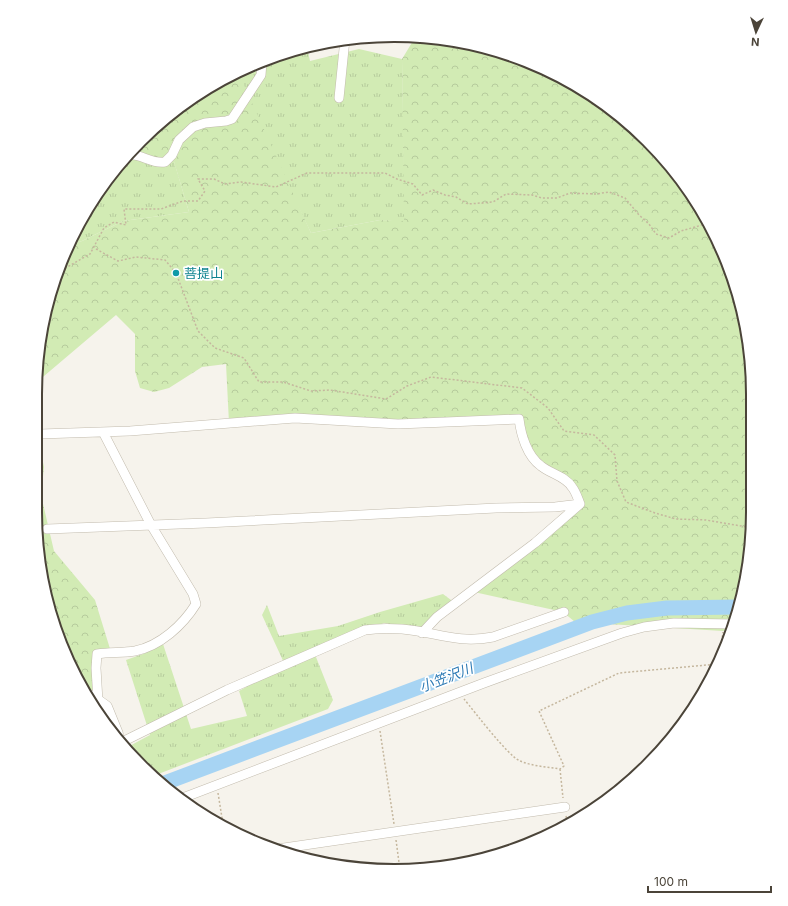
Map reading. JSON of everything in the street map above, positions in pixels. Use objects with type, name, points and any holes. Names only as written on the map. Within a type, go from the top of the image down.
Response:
[{"type":"street","points":[[339,98],[344,46]]},
{"type":"street","points":[[136,155],[157,162],[166,162],[172,155],[179,140],[193,127],[205,123],[232,119],[261,75],[262,68]]},
{"type":"street","points":[[42,434],[103,432],[295,418],[398,424],[518,419],[520,429],[533,458],[541,466],[567,481],[573,488],[580,504]]},
{"type":"street","points":[[93,695],[97,654],[136,651],[148,647],[159,641],[177,627],[191,612],[196,604],[194,594],[151,525],[103,432]]},
{"type":"street","points":[[47,529],[206,523],[496,508],[554,507],[580,504]]},
{"type":"street","points":[[422,632],[437,617],[535,542],[580,504]]},
{"type":"street","points":[[126,740],[227,690],[365,630],[388,628],[403,629],[456,639],[481,639],[493,637],[564,612]]},
{"type":"street","points":[[187,796],[622,633],[644,627],[674,623],[727,624]]},
{"type":"street","points":[[96,700],[106,707],[114,724]]},
{"type":"street","points":[[288,847],[565,807]]},
{"type":"path","points":[[66,268],[90,254],[104,228],[114,222],[126,226],[124,209],[161,209],[183,201],[198,201],[205,191],[198,179],[214,179],[225,184],[241,182],[276,187],[307,173],[385,173],[412,184],[422,195],[433,190],[468,204],[493,202],[506,194],[557,198],[570,193],[596,194],[609,192],[625,198],[639,215],[649,224],[656,234],[669,238],[681,231],[703,225]]},
{"type":"path","points":[[96,249],[118,261],[136,257],[165,260],[176,274],[198,331],[215,348],[244,358],[259,382],[283,382],[311,391],[330,390],[386,399],[407,386],[432,377],[522,388],[548,408],[564,431],[594,435],[615,455],[617,481],[626,502],[676,519],[706,520],[745,527]]},
{"type":"path","points":[[722,638],[724,624]]},
{"type":"path","points":[[560,769],[564,766],[539,711],[619,673],[712,663]]},
{"type":"path","points":[[459,693],[509,752],[519,760],[538,766],[560,769]]},
{"type":"path","points":[[379,723],[399,864]]},
{"type":"path","points":[[560,769],[567,819]]},
{"type":"path","points":[[217,785],[222,819]]},
{"type":"green space","points":[[412,43],[440,45],[485,54],[550,78],[590,101],[626,129],[659,162],[687,198],[699,218],[719,259],[734,303],[743,348],[745,371],[745,535],[739,581],[725,631],[575,622],[563,612],[474,592],[580,504],[568,482],[533,458],[518,419],[398,424],[295,418],[229,423],[226,364],[202,367],[169,388],[154,392],[140,388],[135,371],[135,334],[116,315],[43,377],[45,348],[54,303],[76,243],[123,221],[189,212],[172,155],[157,162],[133,157],[162,129],[198,101],[238,78],[240,77],[311,233],[380,220],[404,221],[402,59]]},
{"type":"green space","points":[[359,49],[402,59],[405,222],[380,220],[311,233],[237,78],[281,61],[308,53],[310,61]]},
{"type":"green space","points":[[135,155],[173,158],[189,212],[123,221],[76,243],[101,198]]},
{"type":"green space","points":[[42,457],[44,467],[42,486]]},
{"type":"green space","points":[[42,499],[54,551],[95,600],[111,652],[97,654],[98,697],[94,697],[78,668],[54,603],[45,558]]},
{"type":"green space","points":[[443,594],[455,603],[424,630],[384,623],[314,652],[333,700],[328,709],[159,774],[130,746],[150,735],[126,660],[143,654],[163,644],[191,729],[247,716],[239,691],[285,665],[262,615],[267,605],[279,636],[338,626]]},
{"type":"waterway","name":"小笠沢川","points":[[168,782],[592,622],[627,613],[667,608],[733,607]]},
{"type":"place","name":"菩提山","points":[[176,273]]}]
